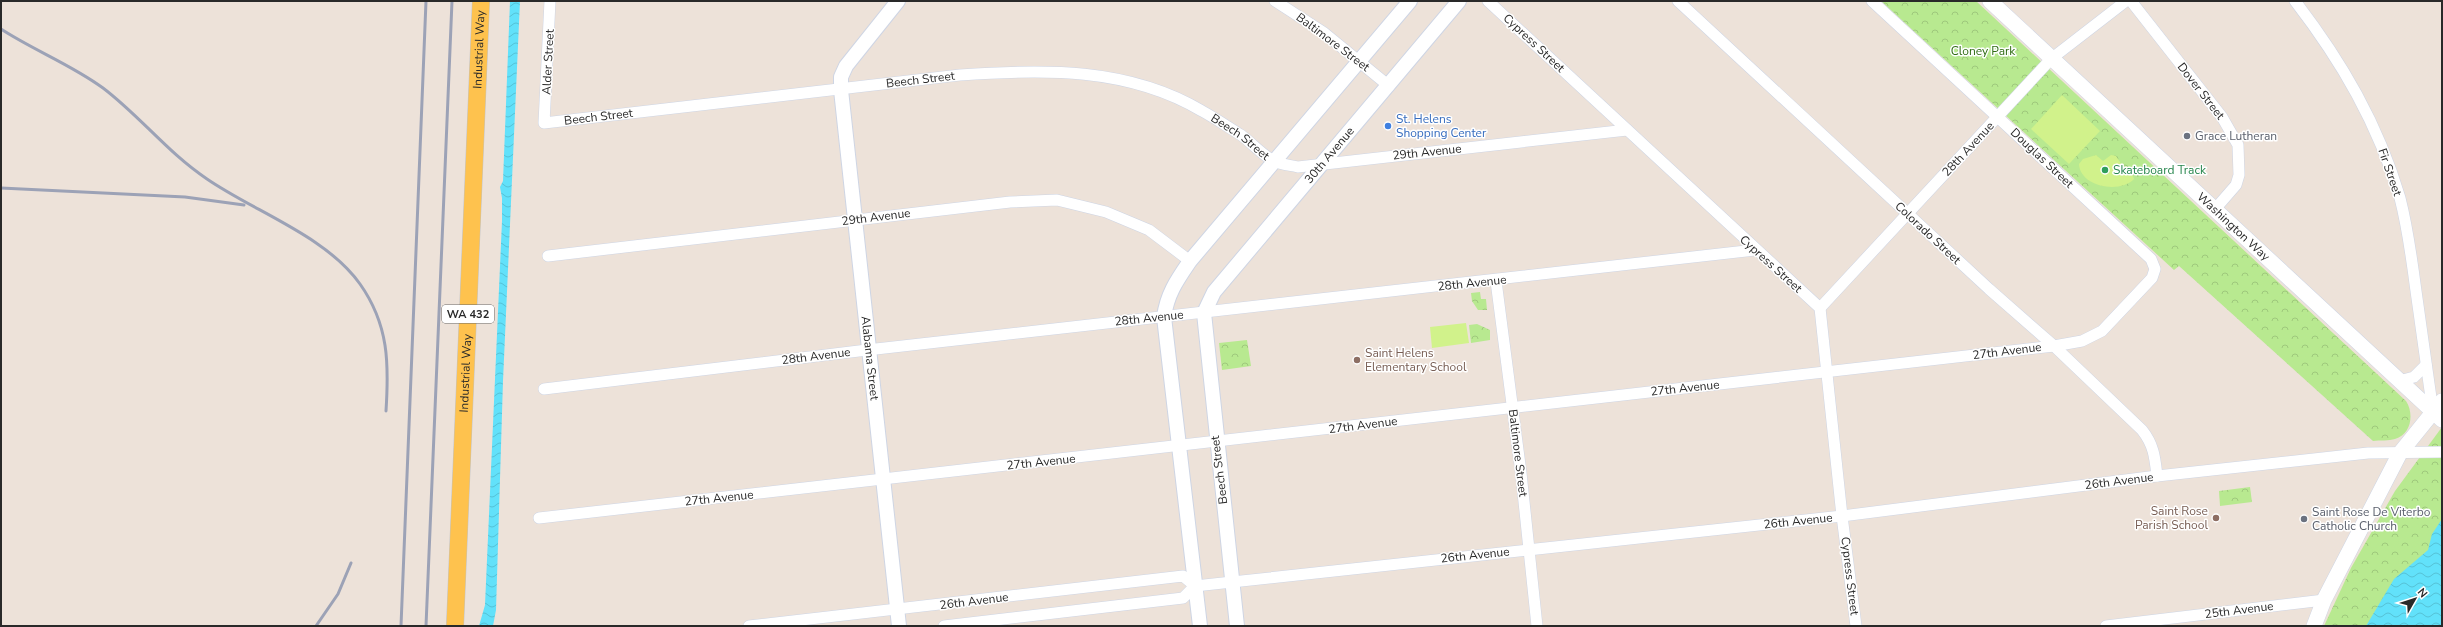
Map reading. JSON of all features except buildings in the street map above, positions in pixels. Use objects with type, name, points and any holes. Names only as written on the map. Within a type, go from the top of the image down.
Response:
[{"type":"main road","name":"Industrial Way","points":[[455,626],[481,1]]},
{"type":"main road","name":"Washington Way","points":[[1990,1],[2051,59],[2216,208],[2399,381],[2439,411]]},
{"type":"main road","points":[[2314,626],[2324,600],[2400,453],[2439,411]]},
{"type":"street","name":"Alder Street","points":[[544,123],[550,1]]},
{"type":"street","name":"Alabama Street","points":[[898,1],[846,66],[841,77],[841,90],[867,350],[899,626]]},
{"type":"street","name":"Baltimore Street","points":[[1275,1],[1323,32],[1389,86]]},
{"type":"street","points":[[1200,626],[1164,316],[1170,289],[1190,261],[1360,62],[1410,1]]},
{"type":"street","name":"30th Avenue","points":[[1204,313],[1214,292],[1324,164],[1460,1]]},
{"type":"street","name":"Cypress Street","points":[[1488,1],[1755,250],[1820,308],[1828,372],[1842,516],[1856,626]]},
{"type":"street","name":"Colorado Street","points":[[1678,1],[1908,214],[2054,346],[2150,440],[2155,454],[2157,476]]},
{"type":"street","name":"Douglas Street","points":[[1872,1],[2151,259],[2155,268]]},
{"type":"street","name":"28th Avenue","points":[[1820,308],[2051,59],[2126,1]]},
{"type":"street","name":"Dover Street","points":[[2131,1],[2222,117],[2238,145],[2240,174],[2236,185],[2216,208]]},
{"type":"street","name":"Fir Street","points":[[2295,1],[2328,44],[2353,85],[2379,140],[2400,199],[2410,246],[2426,365],[2439,411]]},
{"type":"street","name":"Beech Street","points":[[544,123],[841,90],[960,75],[1018,71],[1065,71],[1114,77],[1159,92],[1201,110],[1240,135],[1275,162]]},
{"type":"street","name":"29th Avenue","points":[[1275,162],[1298,167],[1627,130]]},
{"type":"street","name":"29th Avenue","points":[[548,256],[1010,202],[1057,200],[1106,212],[1149,230],[1190,261]]},
{"type":"street","name":"28th Avenue","points":[[544,390],[867,350],[1755,250]]},
{"type":"street","name":"27th Avenue","points":[[539,518],[2054,346],[2082,341],[2102,331],[2152,278],[2155,268]]},
{"type":"street","name":"Baltimore Street","points":[[1496,280],[1537,626]]},
{"type":"street","name":"Beech Street","points":[[1204,313],[1216,442],[1237,626]]},
{"type":"street","points":[[2399,381],[2414,377],[2426,365]]},
{"type":"street","points":[[2400,453],[2442,452]]},
{"type":"street","name":"26th Avenue","points":[[944,626],[1183,598],[1195,586],[1842,516],[2157,476],[2368,453],[2400,453]]},
{"type":"street","name":"26th Avenue","points":[[749,626],[1183,576],[1195,586]]},
{"type":"street","name":"25th Avenue","points":[[2106,626],[2324,600]]},
{"type":"green space","name":"Cloney Park","points":[[1881,1],[1976,1],[2406,401],[2409,406],[2411,417],[2405,433],[2395,439],[2373,441],[2179,266],[2174,270]]},
{"type":"green space","points":[[2062,95],[2100,131],[2069,164],[2031,129]]},
{"type":"green space","name":"Skateboard Track","points":[[2096,155],[2103,161],[2111,155],[2116,156],[2123,167],[2131,171],[2134,179],[2128,184],[2111,187],[2093,183],[2081,172],[2079,164],[2083,159]]},
{"type":"green space","points":[[1480,292],[1481,299],[1486,299],[1487,310],[1478,310],[1472,301],[1471,293]]},
{"type":"green space","points":[[1466,323],[1469,343],[1432,348],[1430,327]]},
{"type":"green space","points":[[1477,324],[1490,330],[1490,340],[1471,343],[1469,325]]},
{"type":"green space","points":[[1247,340],[1251,366],[1222,370],[1219,343]]},
{"type":"green space","points":[[2442,427],[2442,626],[2324,626],[2351,568],[2395,491]]},
{"type":"green space","points":[[2250,487],[2252,502],[2220,506],[2219,491]]},
{"type":"water","points":[[510,1],[520,1],[503,381],[496,610],[493,626],[479,626],[485,605],[502,221],[502,198],[500,187],[503,181]]},
{"type":"water","points":[[2442,519],[2442,626],[2366,626],[2394,579],[2428,550],[2432,534]]},
{"type":"railway","points":[[401,626],[426,1]]},
{"type":"railway","points":[[426,626],[452,1]]},
{"type":"railway","points":[[1,29],[66,65],[103,88],[193,169],[226,191],[309,238],[346,267],[370,299],[382,330],[387,361],[386,411]]},
{"type":"railway","points":[[1,188],[185,197],[244,205]]},
{"type":"railway","points":[[316,626],[338,594],[351,563]]},
{"type":"place","name":"St. Helens Shopping Center","points":[[1388,126]]},
{"type":"place","name":"Grace Lutheran","points":[[2187,136]]},
{"type":"place","name":"Skateboard Track","points":[[2105,170]]},
{"type":"place","name":"Saint Helens Elementary School","points":[[1357,360]]},
{"type":"place","name":"Saint Rose Parish School","points":[[2216,518]]},
{"type":"place","name":"Saint Rose De Viterbo Catholic Church","points":[[2304,519]]}]
